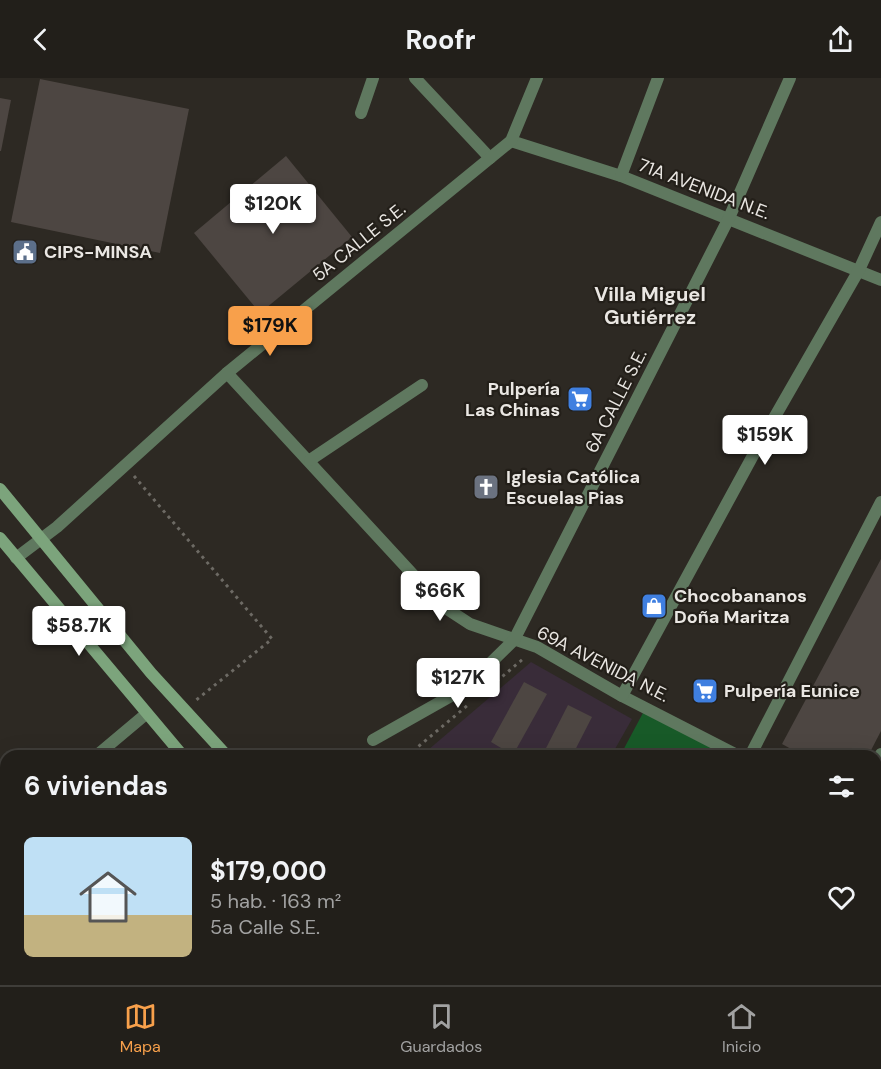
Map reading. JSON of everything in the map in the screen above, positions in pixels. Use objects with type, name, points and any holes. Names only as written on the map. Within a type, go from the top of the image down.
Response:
[{"type":"main road","points":[[0,489],[151,673],[222,750]]},
{"type":"main road","points":[[0,538],[178,750]]},
{"type":"street","points":[[361,114],[373,78]]},
{"type":"street","points":[[415,78],[490,158]]},
{"type":"street","name":"5A CALLE S.E.","points":[[16,558],[125,466],[227,373],[511,141],[537,78]]},
{"type":"street","points":[[621,176],[658,78]]},
{"type":"street","name":"6A CALLE S.E.","points":[[373,740],[465,688],[514,640],[729,218],[790,78]]},
{"type":"street","name":"71A AVENIDA N.E.","points":[[511,141],[621,176],[881,280]]},
{"type":"street","points":[[622,696],[762,439],[859,270],[881,222]]},
{"type":"street","name":"69A AVENIDA N.E.","points":[[227,373],[310,460],[441,605],[470,624],[537,647],[622,696],[727,750]]},
{"type":"street","points":[[310,460],[422,385]]},
{"type":"street","points":[[753,750],[881,502]]},
{"type":"street","points":[[103,750],[146,714]]},
{"type":"path","points":[[125,466],[272,639],[184,709]]},
{"type":"shaded area","points":[[531,662],[632,719],[614,750],[428,750]]},
{"type":"green space","points":[[644,711],[719,750],[623,750]]},
{"type":"building","points":[[40,79],[189,109],[160,253],[11,222]]},
{"type":"building","points":[[0,98],[11,100],[1,151],[0,151]]},
{"type":"building","points":[[286,156],[352,237],[260,313],[194,233]]},
{"type":"building","points":[[881,559],[881,731],[871,750],[793,750],[782,744]]},
{"type":"building","points":[[524,682],[547,694],[516,750],[505,750],[491,742]]},
{"type":"building","points":[[568,705],[592,717],[575,750],[545,750]]},
{"type":"place","name":"CIPS-MINSA","points":[[25,252]]},
{"type":"place","name":"Pulpería Las Chinas","points":[[580,399]]},
{"type":"place","name":"Iglesia Católica Escuelas Pias","points":[[486,487]]},
{"type":"place","name":"Chocobananos Doña Maritza","points":[[654,606]]},
{"type":"place","name":"Pulpería Eunice","points":[[705,691]]},
{"type":"district","name":"Villa Miguel Gutiérrez","points":[[650,306]]}]
